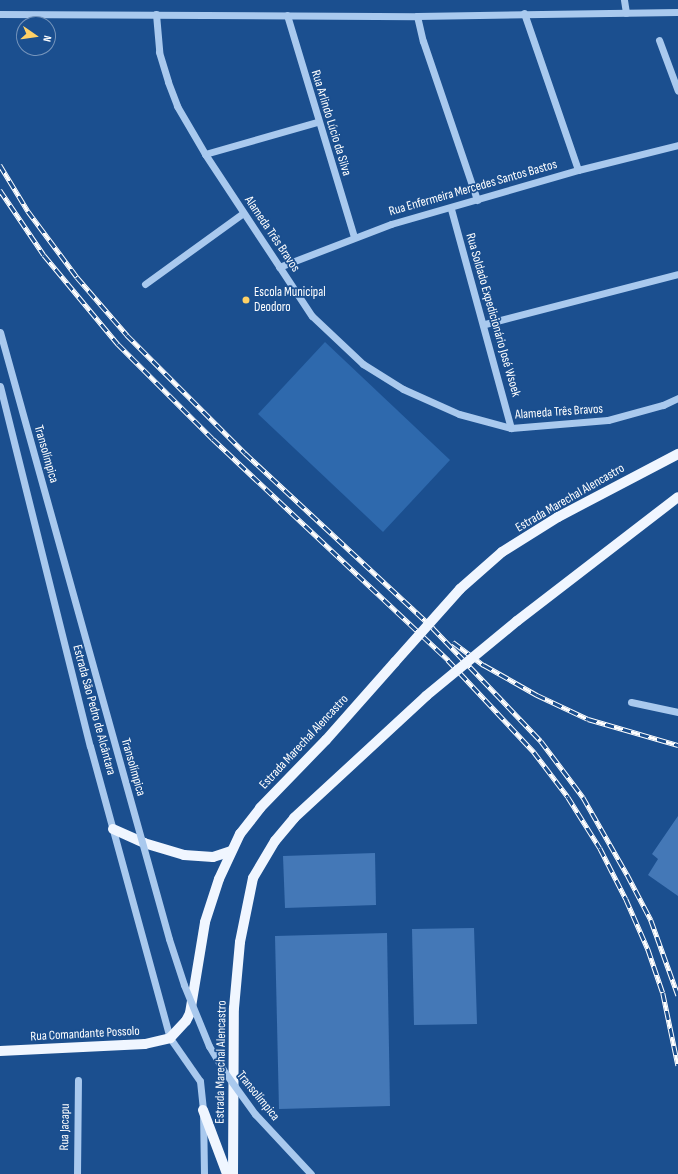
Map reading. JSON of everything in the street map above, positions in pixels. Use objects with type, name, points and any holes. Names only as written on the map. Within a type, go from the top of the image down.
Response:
[{"type":"main road","name":"Estrada Marechal Alencastro","points":[[170,1038],[186,1021],[190,1013],[205,922],[231,851],[260,808],[326,740],[460,589],[502,552],[558,516],[678,454]]},
{"type":"main road","name":"Estrada Marechal Alencastro","points":[[233,1174],[234,1008],[240,942],[253,878],[275,841],[294,818],[426,696],[517,621],[678,497]]},
{"type":"main road","points":[[113,829],[144,842],[184,855],[213,857],[231,851]]},
{"type":"main road","name":"Rua Comandante Possolo","points":[[0,1051],[145,1044],[170,1038]]},
{"type":"main road","points":[[204,1110],[227,1174]]},
{"type":"street","points":[[624,0],[626,13]]},
{"type":"street","points":[[0,14],[417,16],[524,13],[678,12]]},
{"type":"street","points":[[524,13],[578,170]]},
{"type":"street","name":"Alameda Três Bravos","points":[[156,14],[159,52],[168,82],[177,106],[205,154],[312,316],[363,364],[403,389],[459,414],[512,428],[608,420],[663,405],[678,398]]},
{"type":"street","name":"Rua Arlindo Lúcio da Silva","points":[[287,15],[318,122],[354,237]]},
{"type":"street","points":[[417,16],[423,41],[477,200]]},
{"type":"street","points":[[659,40],[678,91]]},
{"type":"street","points":[[205,154],[318,122]]},
{"type":"street","name":"Rua Enfermeira Mercedes Santos Bastos","points":[[279,267],[354,237],[578,170],[678,145]]},
{"type":"street","name":"Rua Soldado Expedicionário José Wsoek","points":[[451,209],[485,324],[512,428]]},
{"type":"street","points":[[145,284],[243,213]]},
{"type":"street","points":[[485,324],[678,274]]},
{"type":"street","name":"Transolímpica","points":[[0,332],[169,939],[184,985],[209,1046],[226,1074],[255,1114],[311,1174]]},
{"type":"street","name":"Estrada São Pedro de Alcântara","points":[[0,386],[90,746],[170,1038]]},
{"type":"street","points":[[631,702],[678,712]]},
{"type":"street","name":"Estrada Marechal Alencastro","points":[[170,1038],[195,1071],[203,1094],[204,1174]]},
{"type":"street","name":"Rua Jacapu","points":[[77,1174],[78,1080]]},
{"type":"shaded area","points":[[325,342],[450,460],[383,532],[258,414]]},
{"type":"building","points":[[678,816],[678,896],[648,875],[658,859],[652,854]]},
{"type":"building","points":[[375,853],[376,905],[285,908],[283,856]]},
{"type":"building","points":[[474,928],[477,1024],[414,1025],[412,929]]},
{"type":"building","points":[[387,933],[390,1106],[279,1109],[275,936]]},
{"type":"railway","points":[[0,165],[28,211],[77,277],[127,335],[245,453],[433,628],[541,741],[583,797],[627,874],[651,920],[678,995]]},
{"type":"railway","points":[[0,190],[44,255],[118,344],[213,439],[448,660],[534,752],[568,797],[600,848],[626,899],[648,949],[663,993],[678,1065]]},
{"type":"railway","points":[[453,642],[484,665],[537,695],[588,719],[678,745]]},
{"type":"place","name":"Escola Municipal Deodoro","points":[[246,300]]}]
